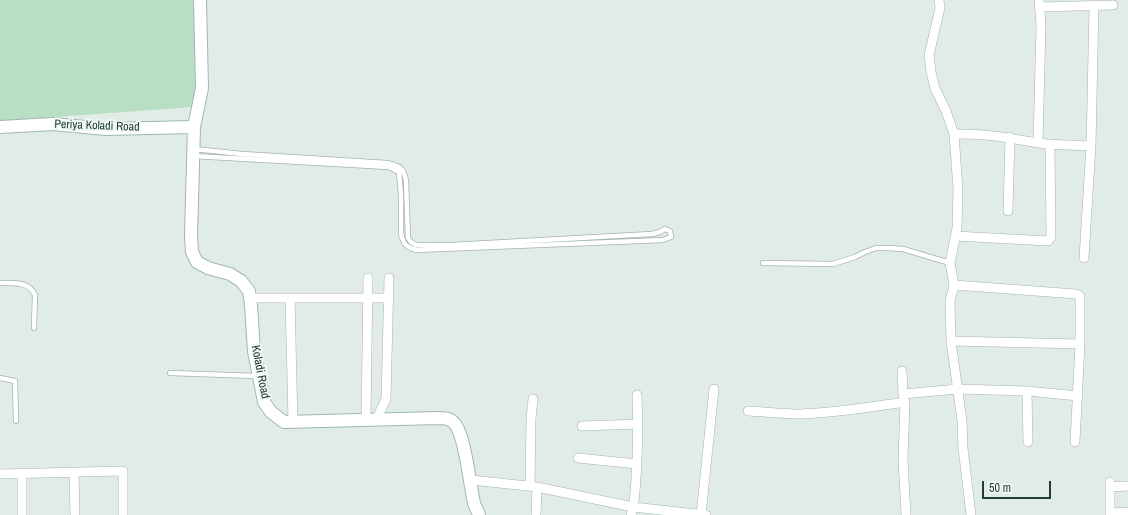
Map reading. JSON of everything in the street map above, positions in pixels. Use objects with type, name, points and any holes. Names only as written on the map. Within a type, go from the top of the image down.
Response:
[{"type":"street","name":"Koladi Road","points":[[200,0],[202,88],[194,127],[191,236],[192,252],[197,262],[208,268],[230,274],[241,281],[248,291],[250,298],[254,352],[264,402],[271,412],[284,422],[438,418],[448,419],[454,422],[459,430],[471,480],[474,504],[479,515]]},
{"type":"street","points":[[939,0],[940,8],[930,54],[931,72],[935,88],[946,111],[954,134],[958,189],[957,228],[950,263],[954,285],[950,301],[952,341],[962,421],[963,448],[971,515]]},
{"type":"street","points":[[1038,143],[1041,25],[1039,4],[1094,6],[1113,5]]},
{"type":"street","points":[[1084,258],[1091,146],[1094,6]]},
{"type":"street","name":"Periya Koladi Road","points":[[0,127],[53,124],[106,128],[194,127]]},
{"type":"street","points":[[954,134],[1010,137],[1038,143],[1091,146]]},
{"type":"street","points":[[1008,211],[1010,137]]},
{"type":"street","points":[[955,236],[1048,241],[1051,237],[1050,144]]},
{"type":"street","points":[[368,278],[371,420]]},
{"type":"street","points":[[371,420],[386,399],[389,278]]},
{"type":"street","points":[[954,285],[1078,295],[1081,299],[1075,442]]},
{"type":"street","points":[[250,298],[388,298]]},
{"type":"street","points":[[290,298],[293,422]]},
{"type":"street","points":[[952,341],[1080,344]]},
{"type":"street","points":[[902,371],[904,398],[903,460],[906,515]]},
{"type":"street","points":[[471,480],[533,486],[632,511],[703,515],[714,389]]},
{"type":"street","points":[[748,411],[820,413],[842,411],[904,398],[958,389],[1027,391],[1078,396]]},
{"type":"street","points":[[1027,391],[1028,442]]},
{"type":"street","points":[[632,511],[637,464],[637,395]]},
{"type":"street","points":[[533,399],[531,419],[533,486],[536,515]]},
{"type":"street","points":[[582,426],[638,424]]},
{"type":"street","points":[[578,458],[637,464]]},
{"type":"street","points":[[0,474],[124,471],[124,515]]},
{"type":"street","points":[[74,472],[75,515]]},
{"type":"street","points":[[22,474],[22,515]]},
{"type":"street","points":[[1128,486],[1110,484],[1110,514],[1128,512]]},
{"type":"lane","points":[[193,152],[387,163],[400,167],[405,173],[406,181],[408,238],[416,245],[644,234],[660,232],[665,229],[670,231],[670,237],[663,240],[416,250],[405,246],[402,242],[400,180],[398,172],[394,169],[372,166],[289,162],[193,152]]},
{"type":"lane","points":[[763,264],[833,264],[876,248],[903,249],[950,263]]},
{"type":"lane","points":[[0,283],[22,284],[29,286],[33,290],[35,295],[34,328]]},
{"type":"lane","points":[[170,373],[258,376]]},
{"type":"lane","points":[[0,378],[15,381],[16,421]]},
{"type":"green space","points":[[0,0],[202,0],[193,107],[0,121]]}]
